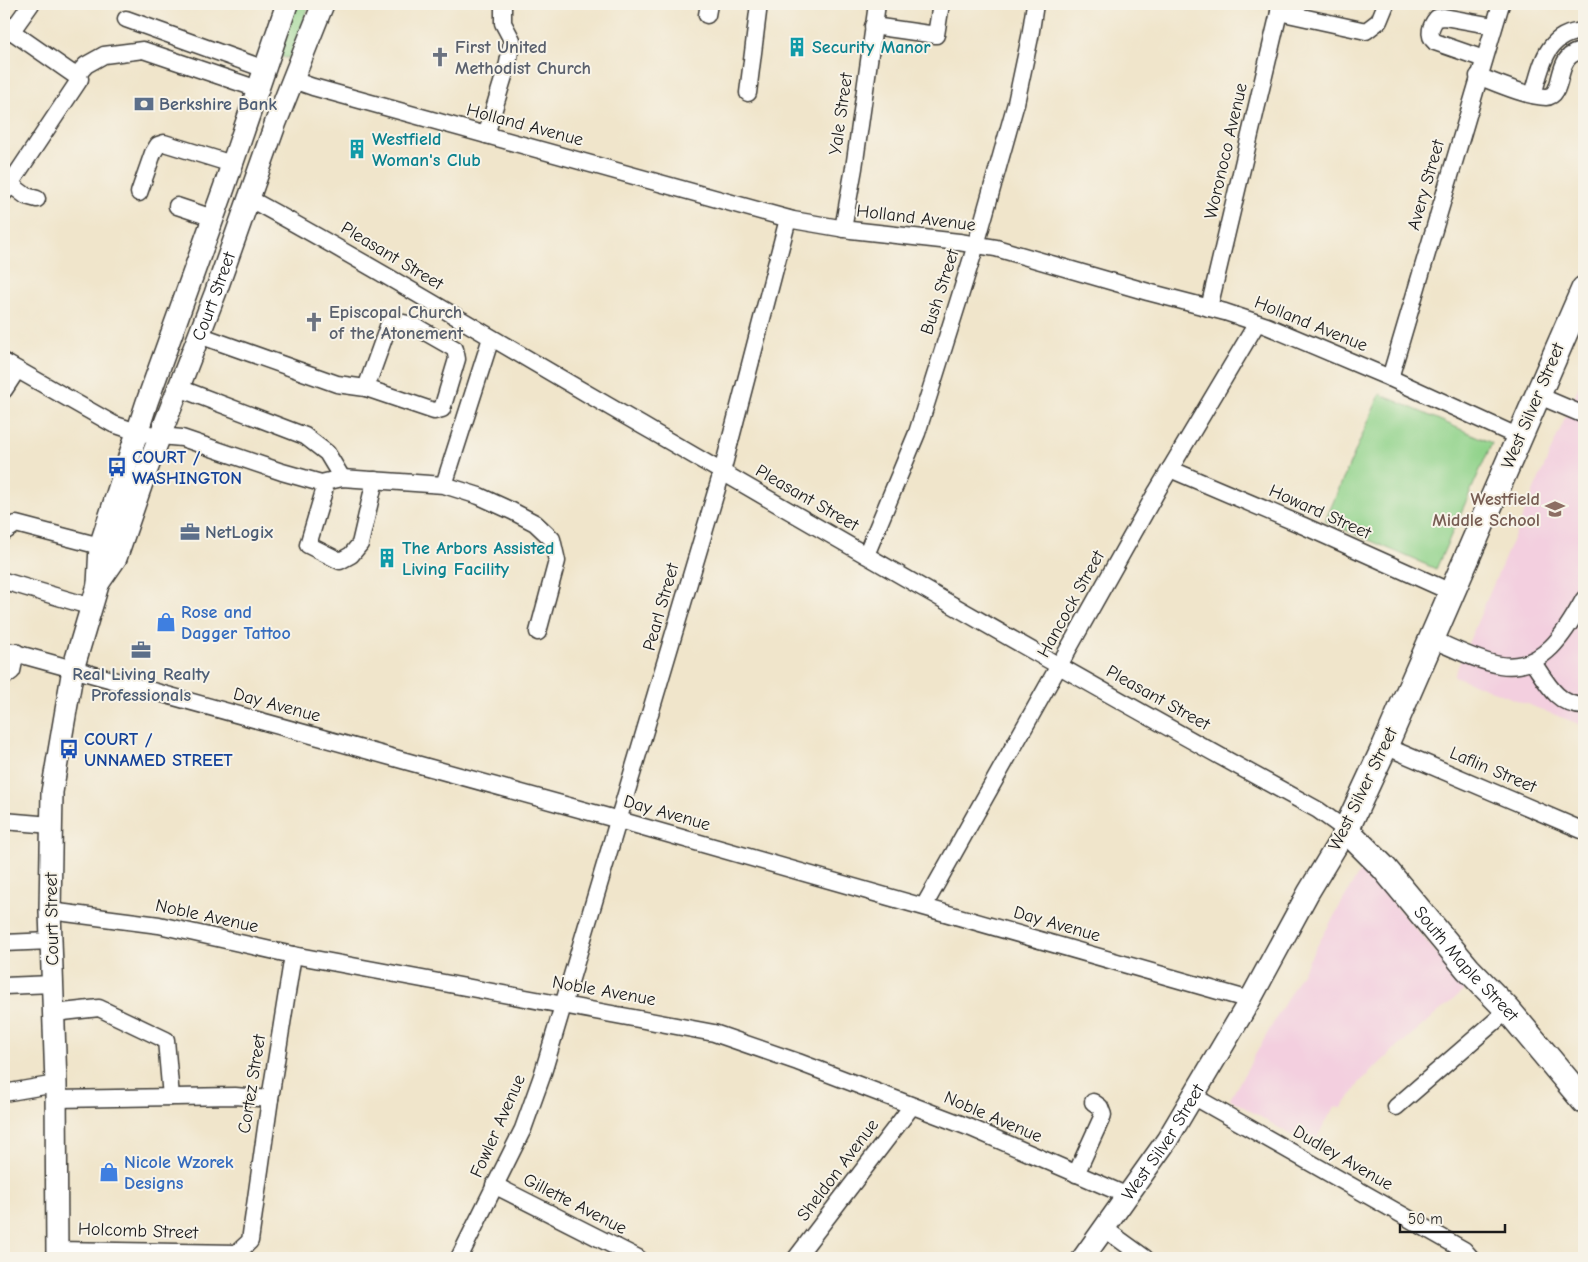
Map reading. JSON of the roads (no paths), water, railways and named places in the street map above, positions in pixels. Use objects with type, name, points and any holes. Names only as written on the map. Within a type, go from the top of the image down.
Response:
[{"type":"highway","name":"West Silver Street","points":[[1346,830],[1385,746],[1537,395],[1577,324],[1584,289]]},
{"type":"highway","name":"South Maple Street","points":[[1346,830],[1384,868],[1468,970],[1508,1010],[1584,1101]]},
{"type":"main road","name":"Court Street","points":[[57,1254],[56,1091],[50,910],[51,825],[52,792],[73,669],[98,584],[100,546],[137,432],[266,69],[287,4]]},
{"type":"main road","name":"Court Street","points":[[98,584],[116,558],[160,436],[203,326],[248,198],[323,4]]},
{"type":"main road","points":[[266,69],[293,80]]},
{"type":"main road","points":[[224,188],[248,198]]},
{"type":"main road","points":[[180,308],[203,326]]},
{"type":"main road","name":"West Silver Street","points":[[1083,1258],[1167,1140],[1250,1000],[1308,893],[1346,830]]},
{"type":"street","points":[[31,4],[8,29],[80,80],[7,189],[37,199]]},
{"type":"street","points":[[486,135],[508,63],[512,40],[503,23],[503,4]]},
{"type":"street","points":[[748,93],[760,4]]},
{"type":"street","name":"Yale Street","points":[[843,229],[854,168],[876,4]]},
{"type":"street","points":[[873,26],[936,35],[941,4]]},
{"type":"street","name":"Bush Street","points":[[866,555],[917,434],[976,245],[1016,104],[1035,4]]},
{"type":"street","points":[[1280,8],[1366,31],[1379,21],[1386,4]]},
{"type":"street","name":"Avery Street","points":[[1390,378],[1478,76],[1501,4]]},
{"type":"street","name":"Woronoco Avenue","points":[[1209,308],[1280,8]]},
{"type":"street","points":[[1484,59],[1435,42],[1430,33],[1431,27],[1437,18],[1444,17],[1494,26]]},
{"type":"street","points":[[126,20],[266,69]]},
{"type":"street","points":[[1533,95],[1544,58],[1550,48],[1562,37],[1572,32],[1584,31]]},
{"type":"street","points":[[76,76],[93,60],[104,55],[143,50],[258,89]]},
{"type":"street","points":[[1478,76],[1533,95],[1546,97],[1552,95],[1556,90],[1566,59],[1571,54],[1584,51]]},
{"type":"street","name":"Holland Avenue","points":[[293,80],[788,219],[843,229],[976,245],[1027,256],[1133,288],[1209,308],[1257,323],[1390,378],[1519,438]]},
{"type":"street","points":[[139,194],[153,153],[158,146],[164,143],[232,164]]},
{"type":"street","name":"Pleasant Street","points":[[248,198],[334,245],[490,338],[1060,666],[1318,810],[1346,830]]},
{"type":"street","points":[[177,206],[213,218]]},
{"type":"street","name":"Pearl Street","points":[[562,1004],[619,820],[722,472],[788,219]]},
{"type":"street","points":[[423,330],[437,306]]},
{"type":"street","points":[[203,326],[337,384],[366,388],[434,412],[442,409],[457,359],[455,349],[413,325],[394,321],[389,324],[366,388]]},
{"type":"street","name":"Hancock Street","points":[[924,906],[1170,469],[1257,323]]},
{"type":"street","points":[[455,349],[472,327]]},
{"type":"street","points":[[444,485],[490,338]]},
{"type":"street","points":[[4,390],[10,366],[113,424],[137,432],[182,438],[282,472],[321,483],[342,478],[444,485],[479,496],[535,522],[552,539],[557,561],[538,632]]},
{"type":"street","points":[[179,388],[305,436],[327,453],[342,478]]},
{"type":"street","points":[[1537,395],[1584,415]]},
{"type":"street","name":"Howard Street","points":[[1170,469],[1304,526],[1452,593]]},
{"type":"street","points":[[321,483],[324,492],[308,545],[340,561],[351,555],[360,544],[375,480]]},
{"type":"street","points":[[4,532],[16,524],[100,546]]},
{"type":"street","points":[[4,581],[92,607]]},
{"type":"street","points":[[1431,639],[1498,665],[1522,665],[1548,651],[1555,644],[1584,599]]},
{"type":"street","points":[[4,677],[12,672],[10,651]]},
{"type":"street","name":"Day Avenue","points":[[10,651],[619,820],[1250,1000]]},
{"type":"street","points":[[1532,661],[1555,694],[1572,705],[1584,706]]},
{"type":"street","name":"Laflin Street","points":[[1385,746],[1584,831]]},
{"type":"street","points":[[4,821],[51,825]]},
{"type":"street","name":"Noble Avenue","points":[[50,910],[159,926],[293,955],[714,1033],[798,1062],[971,1128],[1128,1196]]},
{"type":"street","points":[[4,943],[51,941]]},
{"type":"street","name":"Cortez Street","points":[[218,1256],[238,1253],[250,1241],[293,955]]},
{"type":"street","points":[[4,986],[53,984]]},
{"type":"street","name":"Fowler Avenue","points":[[459,1258],[523,1129],[542,1076],[562,1004]]},
{"type":"street","points":[[54,1013],[98,1008],[166,1040],[171,1097]]},
{"type":"street","points":[[1396,1107],[1508,1010]]},
{"type":"street","points":[[4,1094],[56,1091],[171,1097],[235,1096],[270,1099]]},
{"type":"street","name":"Dudley Avenue","points":[[1193,1096],[1464,1250],[1471,1258]]},
{"type":"street","points":[[1076,1174],[1103,1114],[1100,1108],[1092,1102]]},
{"type":"street","name":"Sheldon Avenue","points":[[796,1258],[912,1106]]},
{"type":"street","name":"Gillette Avenue","points":[[494,1185],[638,1258]]},
{"type":"street","points":[[1105,1229],[1145,1258]]},
{"type":"street","name":"Holcomb Street","points":[[57,1254],[79,1249],[218,1256]]},
{"type":"place","name":"Security Manor","points":[[797,47]]},
{"type":"place","name":"First United Methodist Church","points":[[440,57]]},
{"type":"place","name":"Berkshire Bank","points":[[144,104]]},
{"type":"place","name":"Westfield Woman's Club","points":[[357,149]]},
{"type":"place","name":"Episcopal Church of the Atonement","points":[[314,322]]},
{"type":"place","name":"COURT / WASHINGTON","points":[[117,467]]},
{"type":"place","name":"Westfield Middle School","points":[[1555,509]]},
{"type":"place","name":"NetLogix","points":[[190,532]]},
{"type":"place","name":"The Arbors Assisted Living Facility","points":[[387,558]]},
{"type":"place","name":"Rose and Dagger Tattoo","points":[[166,622]]},
{"type":"place","name":"Real Living Realty Professionals","points":[[141,650]]},
{"type":"place","name":"COURT / UNNAMED STREET","points":[[69,749]]},
{"type":"place","name":"Nicole Wzorek Designs","points":[[109,1172]]}]
